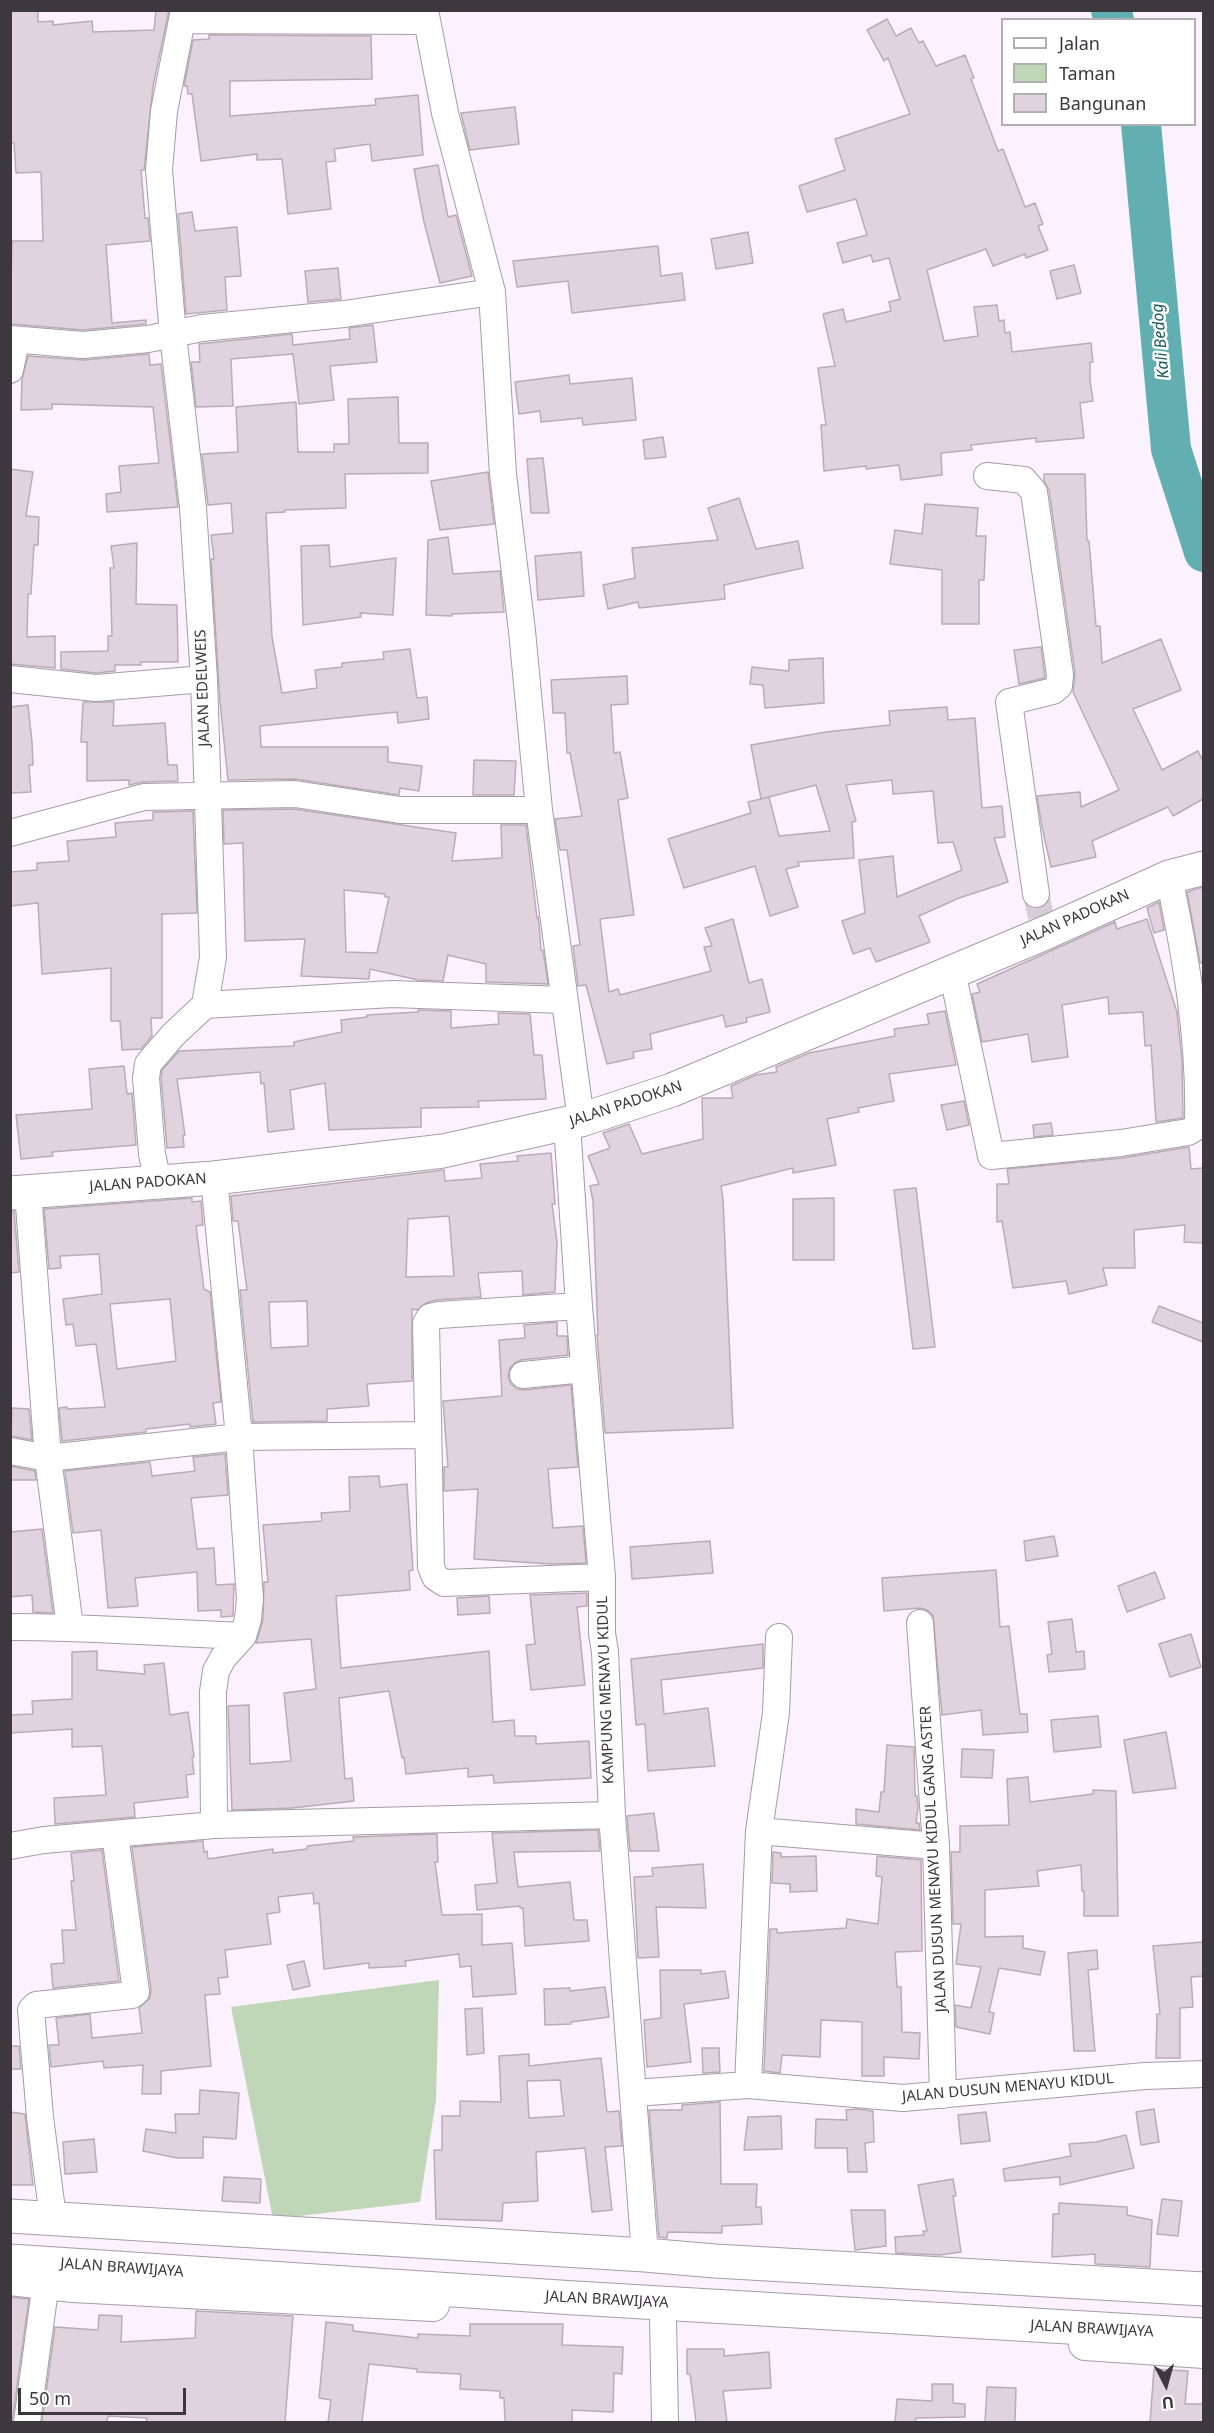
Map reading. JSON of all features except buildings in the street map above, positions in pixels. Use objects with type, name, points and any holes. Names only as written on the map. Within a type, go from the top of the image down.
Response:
[{"type":"main road","name":"JALAN PADOKAN","points":[[19,1192],[214,1178],[443,1151],[574,1122],[672,1090],[952,971],[1041,914],[1203,868]]},
{"type":"main road","points":[[10,2216],[645,2255],[714,2270],[1203,2289]]},
{"type":"main road","name":"JALAN BRAWIJAYA","points":[[10,2235],[227,2251],[714,2270],[1203,2307]]},
{"type":"main road","name":"JALAN BRAWIJAYA","points":[[10,2261],[575,2298],[1203,2335]]},
{"type":"street","points":[[183,15],[426,16]]},
{"type":"street","name":"JALAN EDELWEIS","points":[[183,15],[164,111],[159,170],[173,334],[193,508],[204,680],[213,957],[205,1005]]},
{"type":"street","name":"KAMPUNG MENAYU KIDUL","points":[[426,16],[445,113],[492,292],[503,474],[522,631],[538,810],[564,999],[574,1122],[579,1306],[602,1577],[602,1633],[605,1652],[612,1815],[645,2255]]},
{"type":"street","points":[[10,370],[13,340],[83,345],[148,339],[202,328],[344,314],[492,292]]},
{"type":"street","points":[[987,476],[1024,480],[1034,492],[1060,675],[1059,686],[1053,691],[1009,702],[1041,914]]},
{"type":"street","points":[[10,679],[96,688],[204,680]]},
{"type":"street","points":[[10,833],[144,797],[295,794],[400,810],[538,810]]},
{"type":"street","points":[[952,971],[991,1156],[1121,1143],[1188,1132],[1195,1128],[1198,1122],[1191,985],[1168,877]]},
{"type":"street","points":[[158,1182],[152,1154],[146,1078],[148,1064],[173,1035],[205,1005],[392,994],[564,999]]},
{"type":"street","points":[[214,1178],[239,1437],[250,1599],[243,1636],[223,1658],[216,1671],[213,1692],[214,1825]]},
{"type":"street","points":[[19,1192],[48,1458],[70,1627]]},
{"type":"street","points":[[579,1306],[430,1317],[426,1323],[430,1567],[435,1577],[444,1583],[602,1577]]},
{"type":"street","points":[[523,1375],[584,1369]]},
{"type":"street","points":[[10,1451],[48,1458],[239,1437],[428,1435]]},
{"type":"street","name":"JALAN DUSUN MENAYU KIDUL GANG ASTER","points":[[920,1623],[936,1846],[943,2095]]},
{"type":"street","points":[[10,1628],[70,1627],[243,1636]]},
{"type":"street","points":[[748,2085],[759,1831],[776,1713],[779,1637]]},
{"type":"street","points":[[10,1846],[44,1840],[214,1825],[612,1815]]},
{"type":"street","points":[[759,1831],[936,1846]]},
{"type":"street","points":[[54,2218],[40,2117],[31,2010],[36,2005],[132,1995],[136,1992],[115,1834]]},
{"type":"street","name":"JALAN DUSUN MENAYU KIDUL","points":[[634,2093],[748,2085],[903,2098],[1145,2076],[1203,2074]]},
{"type":"street","points":[[10,2279],[73,2286],[1203,2352]]},
{"type":"street","points":[[27,2422],[46,2282]]},
{"type":"street","points":[[663,2319],[665,2422]]},
{"type":"green space","points":[[439,1980],[436,2100],[420,2202],[273,2219],[231,2007]]},
{"type":"waterway","name":"Kali Bedog","points":[[1111,10],[1113,18]]},
{"type":"waterway","name":"Kali Bedog","points":[[1141,126],[1171,449],[1204,552]]},
{"type":"tunnel","points":[[1036,894],[1041,917]]}]
